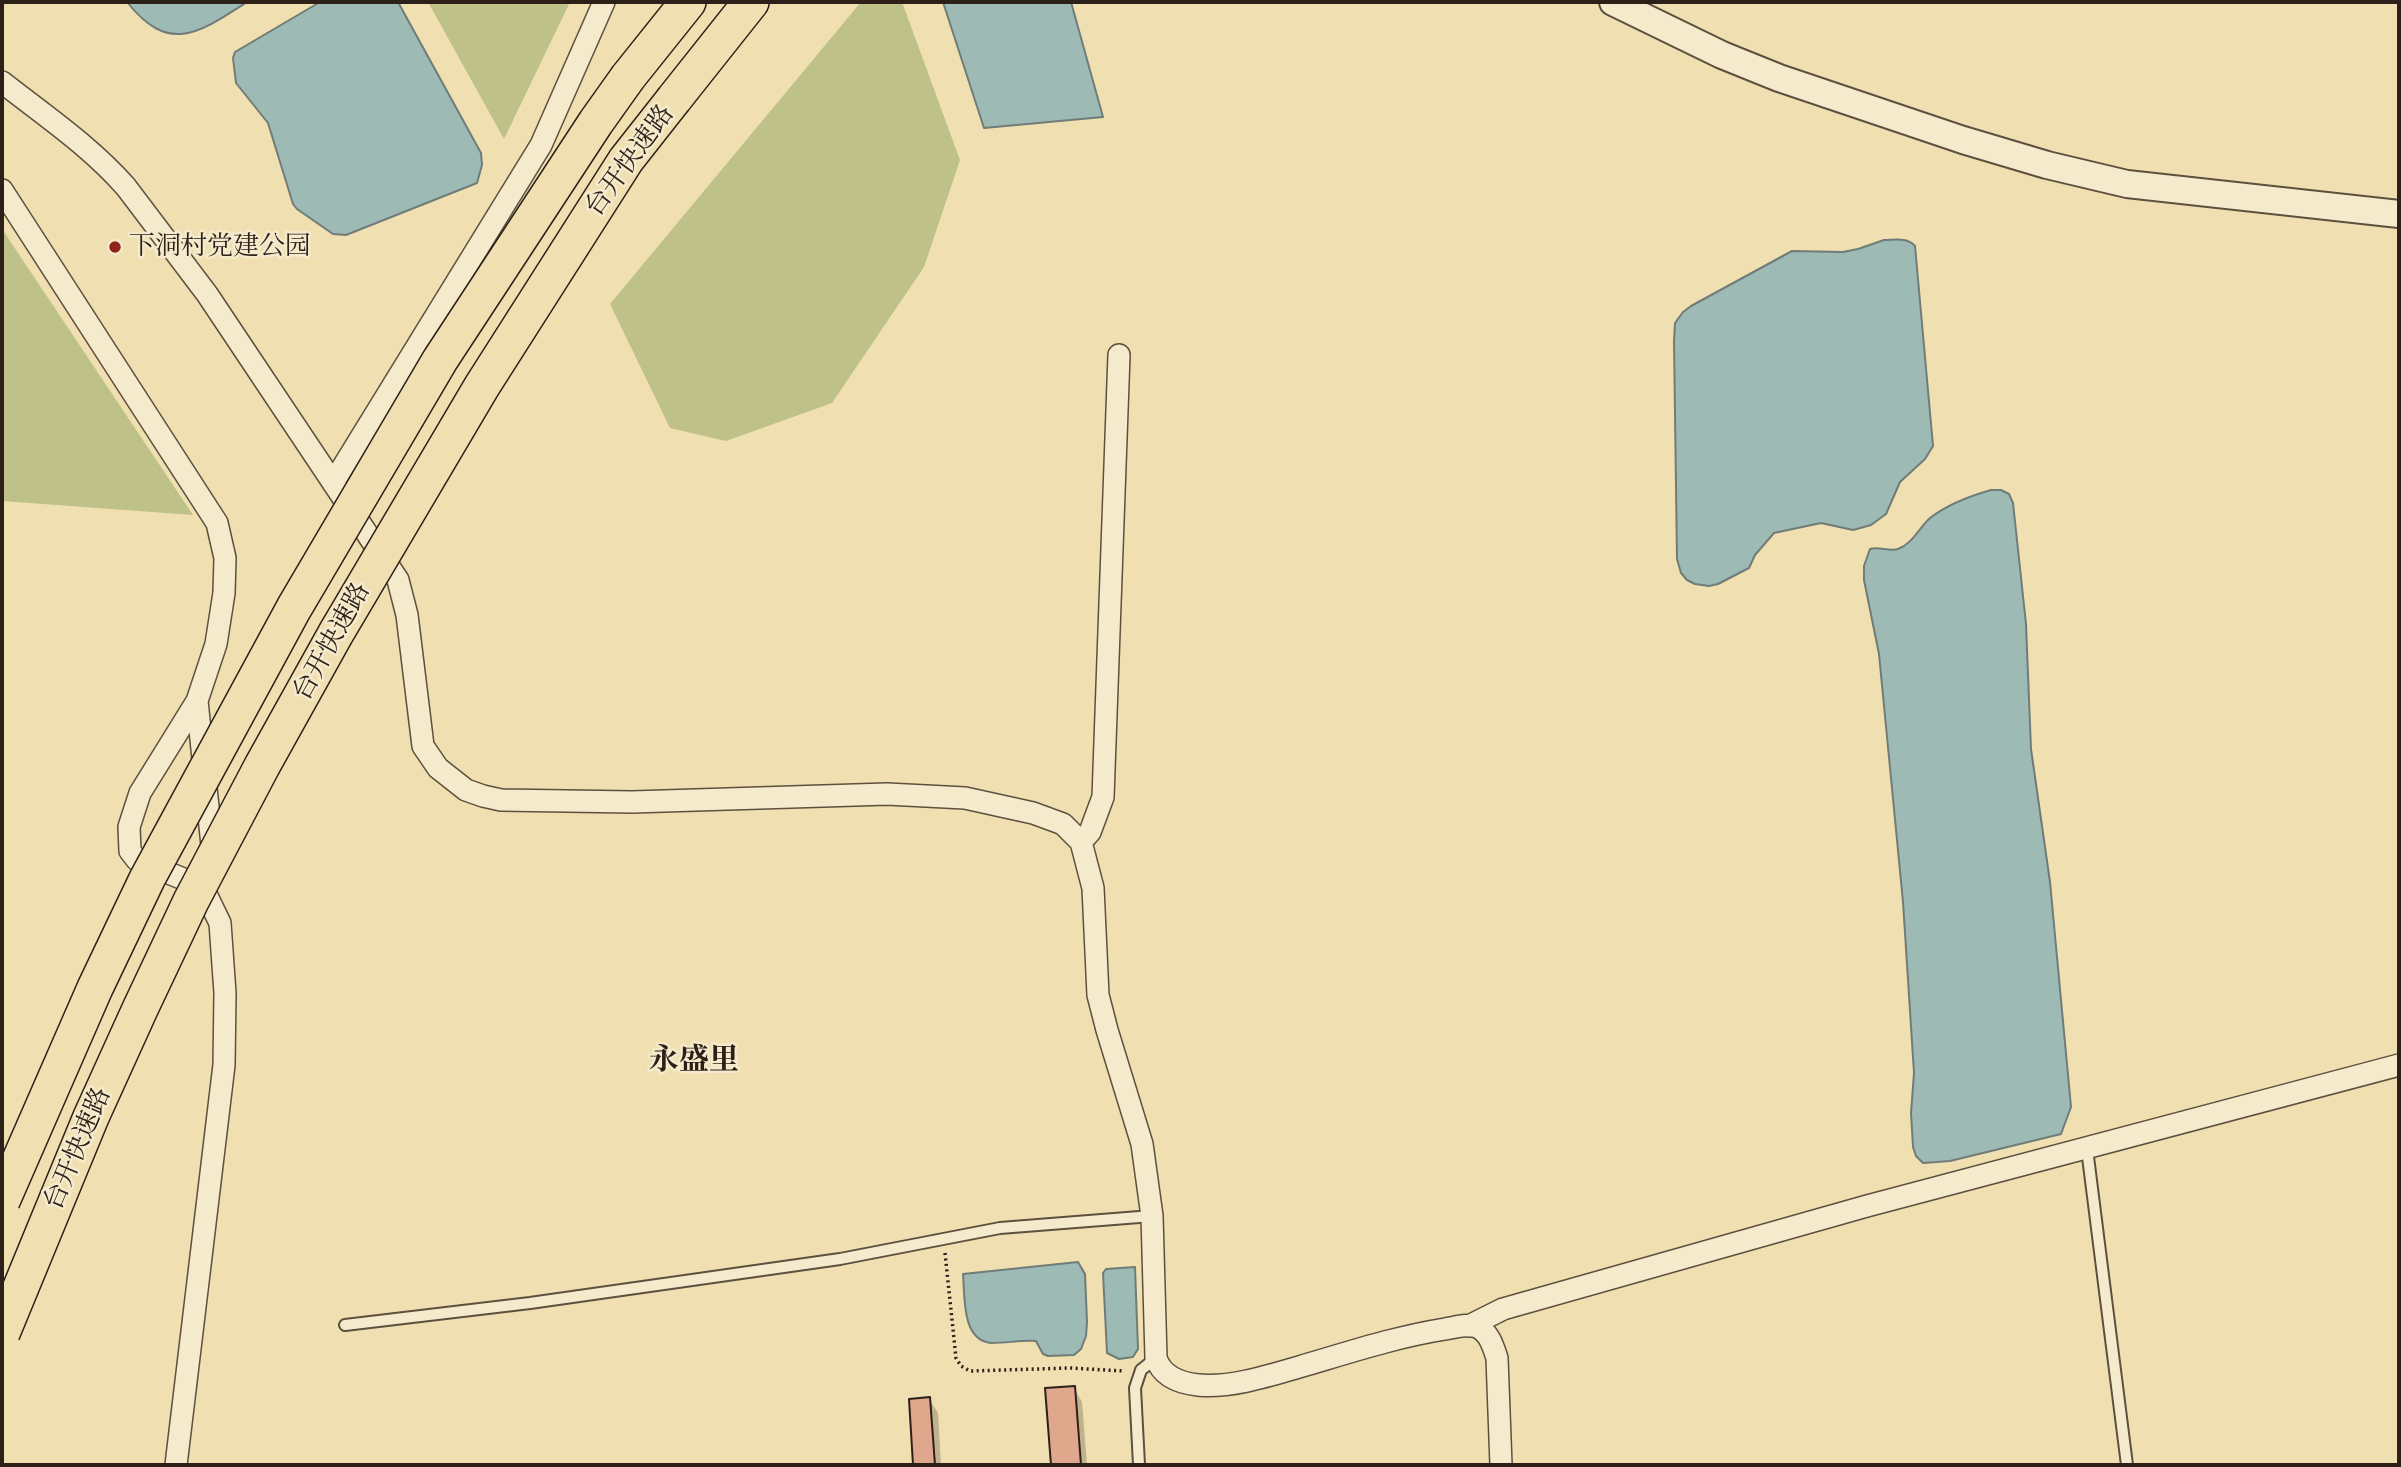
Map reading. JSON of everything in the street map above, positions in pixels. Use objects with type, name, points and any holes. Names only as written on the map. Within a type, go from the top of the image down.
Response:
[{"type":"highway","name":"台开快速路","points":[[2,1201],[95,988],[147,879],[293,608],[440,359],[596,122],[688,2]]},
{"type":"highway","name":"台开快速路","points":[[2,1334],[91,1117],[191,901],[262,766],[350,609],[482,386],[626,160],[751,2]]},
{"type":"street","points":[[333,483],[541,145],[604,2]]},
{"type":"street","points":[[1613,2],[1723,55],[1779,78],[2036,162],[2127,184],[2399,214]]},
{"type":"street","points":[[2,82],[65,131],[114,173],[126,187],[207,294],[398,580],[407,615],[423,746],[438,768],[466,790],[501,800],[527,801],[632,802],[887,794],[965,799],[1033,813],[1063,824],[1081,842],[1093,888],[1098,995],[1142,1144],[1152,1216],[1156,1358],[1158,1367],[1172,1378],[1198,1385],[1216,1385],[1265,1377],[1414,1334],[1469,1326],[1503,1309],[1867,1206],[2399,1065]]},
{"type":"street","points":[[2,190],[217,523],[225,558],[224,593],[216,644],[197,701],[140,793],[129,827],[130,851],[137,860],[198,885],[206,894],[220,923]]},
{"type":"street","points":[[1081,842],[1090,832],[1102,797],[1119,355]]},
{"type":"street","points":[[176,1465],[224,1065],[225,993],[220,923],[197,701]]},
{"type":"street","points":[[1469,1326],[1479,1328],[1492,1341],[1497,1357],[1501,1465]]},
{"type":"lane","points":[[2087,1149],[2127,1465]]},
{"type":"lane","points":[[345,1325],[530,1304],[841,1259],[1000,1228],[1152,1216]]},
{"type":"lane","points":[[1139,1465],[1135,1388],[1145,1365],[1156,1358]]},
{"type":"path","points":[[943,1239],[956,1357],[961,1366],[970,1371],[1070,1368],[1121,1370],[1139,1377]]},
{"type":"green space","points":[[428,2],[570,2],[504,139]]},
{"type":"green space","points":[[861,2],[902,2],[960,160],[924,267],[832,403],[726,441],[670,428],[610,304]]},
{"type":"green space","points":[[2,229],[193,515],[2,501]]},
{"type":"water","points":[[127,2],[247,2],[214,23],[185,34],[157,29]]},
{"type":"water","points":[[320,2],[398,2],[481,153],[482,165],[477,183],[346,235],[333,234],[297,209],[293,204],[268,123],[236,83],[233,58],[235,52]]},
{"type":"water","points":[[943,2],[1071,2],[1103,117],[984,128]]},
{"type":"water","points":[[1884,240],[1905,240],[1915,246],[1933,446],[1925,459],[1900,482],[1886,514],[1871,525],[1853,530],[1821,523],[1774,533],[1755,555],[1749,568],[1709,586],[1687,580],[1681,573],[1677,559],[1675,323],[1691,306],[1792,251],[1843,252]]},
{"type":"water","points":[[1991,490],[2001,490],[2009,494],[2013,503],[2026,624],[2031,749],[2050,882],[2071,1107],[2061,1134],[1950,1161],[1923,1163],[1916,1156],[1913,1147],[1911,1113],[1914,1073],[1903,902],[1879,654],[1864,580],[1864,566],[1870,549],[1895,550],[1903,547],[1937,513],[1959,501]]},
{"type":"water","points":[[1078,1262],[1085,1274],[1087,1322],[1081,1349],[1074,1355],[1048,1356],[1043,1354],[1036,1341],[992,1343],[975,1334],[967,1316],[963,1274]]},
{"type":"water","points":[[1135,1267],[1138,1349],[1133,1357],[1119,1359],[1107,1353],[1103,1273],[1106,1269]]},
{"type":"building","points":[[1075,1386],[1081,1465],[1051,1465],[1045,1388]]},
{"type":"building","points":[[930,1397],[935,1465],[913,1465],[909,1399]]},
{"type":"place","name":"下洞村党建公园","points":[[115,247]]},
{"type":"district","name":"永盛里","points":[[694,1061]]}]
